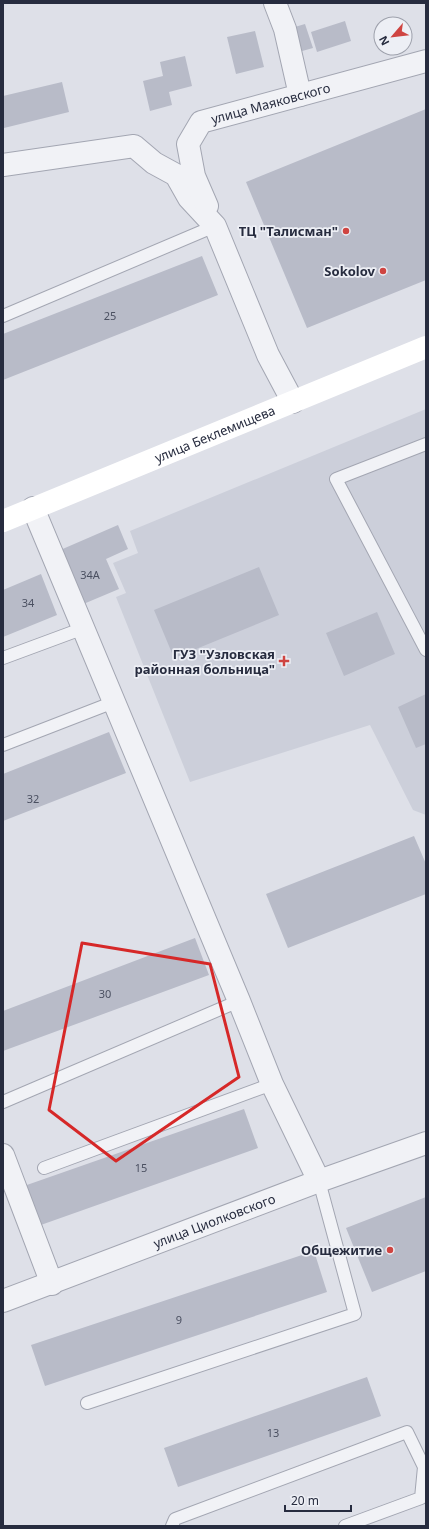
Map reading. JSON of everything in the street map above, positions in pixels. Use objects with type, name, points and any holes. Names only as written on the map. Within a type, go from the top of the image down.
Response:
[{"type":"main road","name":"улица Беклемищева","points":[[3,521],[426,347]]},
{"type":"street","points":[[275,3],[285,29],[300,95]]},
{"type":"street","name":"улица Маяковского","points":[[294,402],[268,355],[245,302],[194,176],[188,144],[201,122],[426,61]]},
{"type":"street","name":"улица Маяковского","points":[[3,165],[134,146],[154,163],[176,175],[189,198],[215,226]]},
{"type":"street","points":[[33,508],[240,1001],[272,1084],[319,1181]]},
{"type":"street","name":"улица Циолковского","points":[[3,1302],[319,1181],[426,1144]]},
{"type":"street","points":[[5,1168],[52,1284]]},
{"type":"lane","points":[[3,316],[215,226]]},
{"type":"lane","points":[[426,444],[336,479],[426,650]]},
{"type":"lane","points":[[3,658],[84,628]]},
{"type":"lane","points":[[3,745],[114,702]]},
{"type":"lane","points":[[3,1102],[240,1001]]},
{"type":"lane","points":[[44,1168],[272,1084]]},
{"type":"lane","points":[[87,1403],[355,1314],[319,1181]]},
{"type":"lane","points":[[172,1526],[175,1519],[407,1432],[424,1467],[421,1498],[345,1526]]},
{"type":"highlighted area","points":[[82,943],[210,964],[239,1077],[116,1161],[49,1110]]},
{"type":"shaded area","name":"ГУЗ \"Узловская районная больница\"","points":[[426,409],[426,815],[413,810],[370,725],[190,782],[116,597],[126,593],[113,563],[138,553],[130,531]]},
{"type":"building","points":[[345,21],[351,41],[317,52],[311,32]]},
{"type":"building","points":[[305,24],[313,48],[295,53],[288,29]]},
{"type":"building","points":[[255,31],[264,67],[236,74],[227,37]]},
{"type":"building","points":[[185,56],[192,86],[169,92],[172,105],[150,111],[143,81],[163,76],[160,62]]},
{"type":"building","points":[[62,82],[69,112],[4,128],[3,96]]},
{"type":"building","name":"ТЦ \"Талисман\"","points":[[426,109],[426,280],[307,328],[246,182]]},
{"type":"building","points":[[202,256],[218,295],[3,380],[3,334]]},
{"type":"building","points":[[118,525],[128,549],[106,559],[119,589],[81,605],[58,551]]},
{"type":"building","points":[[259,567],[279,615],[174,658],[154,610]]},
{"type":"building","points":[[41,574],[57,615],[3,637],[3,590]]},
{"type":"building","points":[[377,612],[395,654],[344,676],[326,633]]},
{"type":"building","points":[[426,694],[426,744],[416,748],[398,707]]},
{"type":"building","points":[[109,732],[126,773],[3,821],[3,774]]},
{"type":"building","points":[[414,836],[426,864],[426,894],[288,948],[266,894]]},
{"type":"building","points":[[195,938],[209,975],[3,1051],[3,1011]]},
{"type":"building","points":[[244,1109],[258,1148],[38,1226],[24,1186]]},
{"type":"building","name":"Общежитие","points":[[426,1197],[426,1271],[372,1292],[346,1228]]},
{"type":"building","points":[[314,1251],[327,1292],[45,1386],[31,1345]]},
{"type":"building","points":[[367,1377],[381,1416],[178,1487],[164,1448]]},
{"type":"place","name":"ТЦ \"Талисман\"","points":[[346,231]]},
{"type":"place","name":"Sokolov","points":[[383,271]]},
{"type":"place","name":"ГУЗ \"Узловская районная больница\"","points":[[284,661]]},
{"type":"place","name":"Общежитие","points":[[390,1250]]}]
